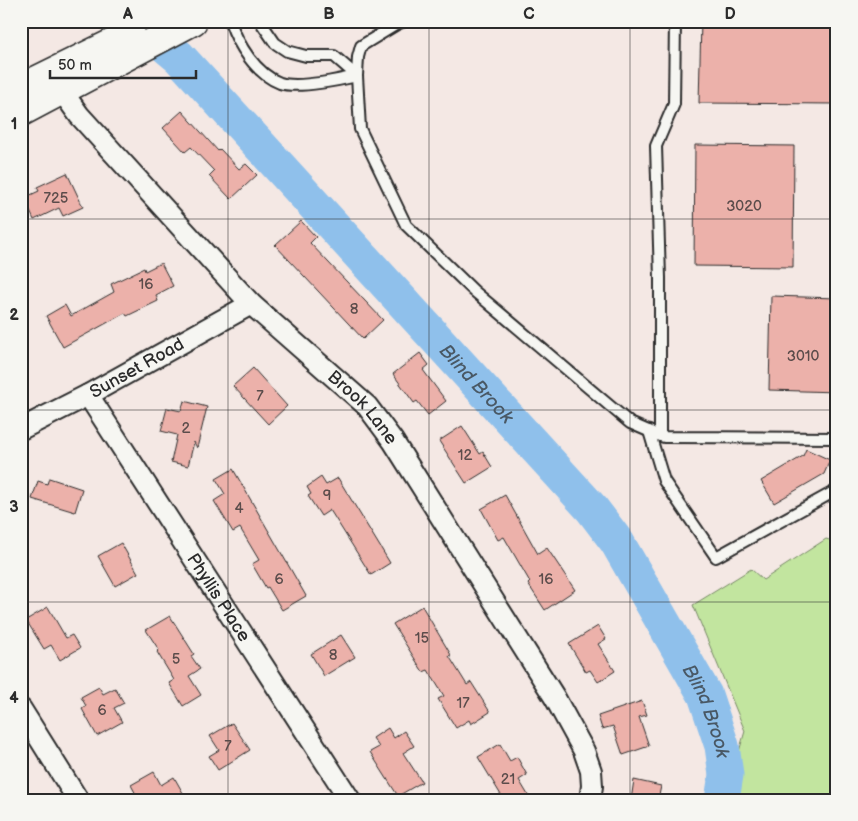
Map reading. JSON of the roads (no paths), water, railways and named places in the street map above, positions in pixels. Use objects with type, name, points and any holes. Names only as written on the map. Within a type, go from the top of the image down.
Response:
[{"type":"main road","points":[[122,48],[157,21]]},
{"type":"main road","points":[[21,112],[56,82],[122,48],[192,21]]},
{"type":"main road","points":[[21,88],[56,82]]},
{"type":"street","name":"Brook Lane","points":[[56,82],[79,115],[251,304],[367,406],[393,441],[555,698],[584,751],[591,771],[592,786],[590,800]]},
{"type":"street","name":"Sunset Road","points":[[21,429],[88,395],[251,304]]},
{"type":"street","name":"Phyllis Place","points":[[88,395],[350,800]]},
{"type":"street","points":[[21,709],[78,800]]},
{"type":"lane","points":[[230,21],[248,56],[268,76],[282,83],[333,82],[357,76]]},
{"type":"lane","points":[[260,21],[275,43],[287,51],[306,56],[334,56],[357,76]]},
{"type":"lane","points":[[405,21],[396,24],[361,46],[358,57],[357,76],[360,130],[406,225],[474,291],[630,423],[660,436],[837,438]]},
{"type":"lane","points":[[660,436],[660,278],[656,146],[674,104],[675,21]]},
{"type":"lane","points":[[649,431],[664,481],[716,557],[837,490]]},
{"type":"waterway","name":"Blind Brook","points":[[136,21],[179,57],[592,509],[617,542],[705,695],[722,746],[726,775],[722,800]]}]
